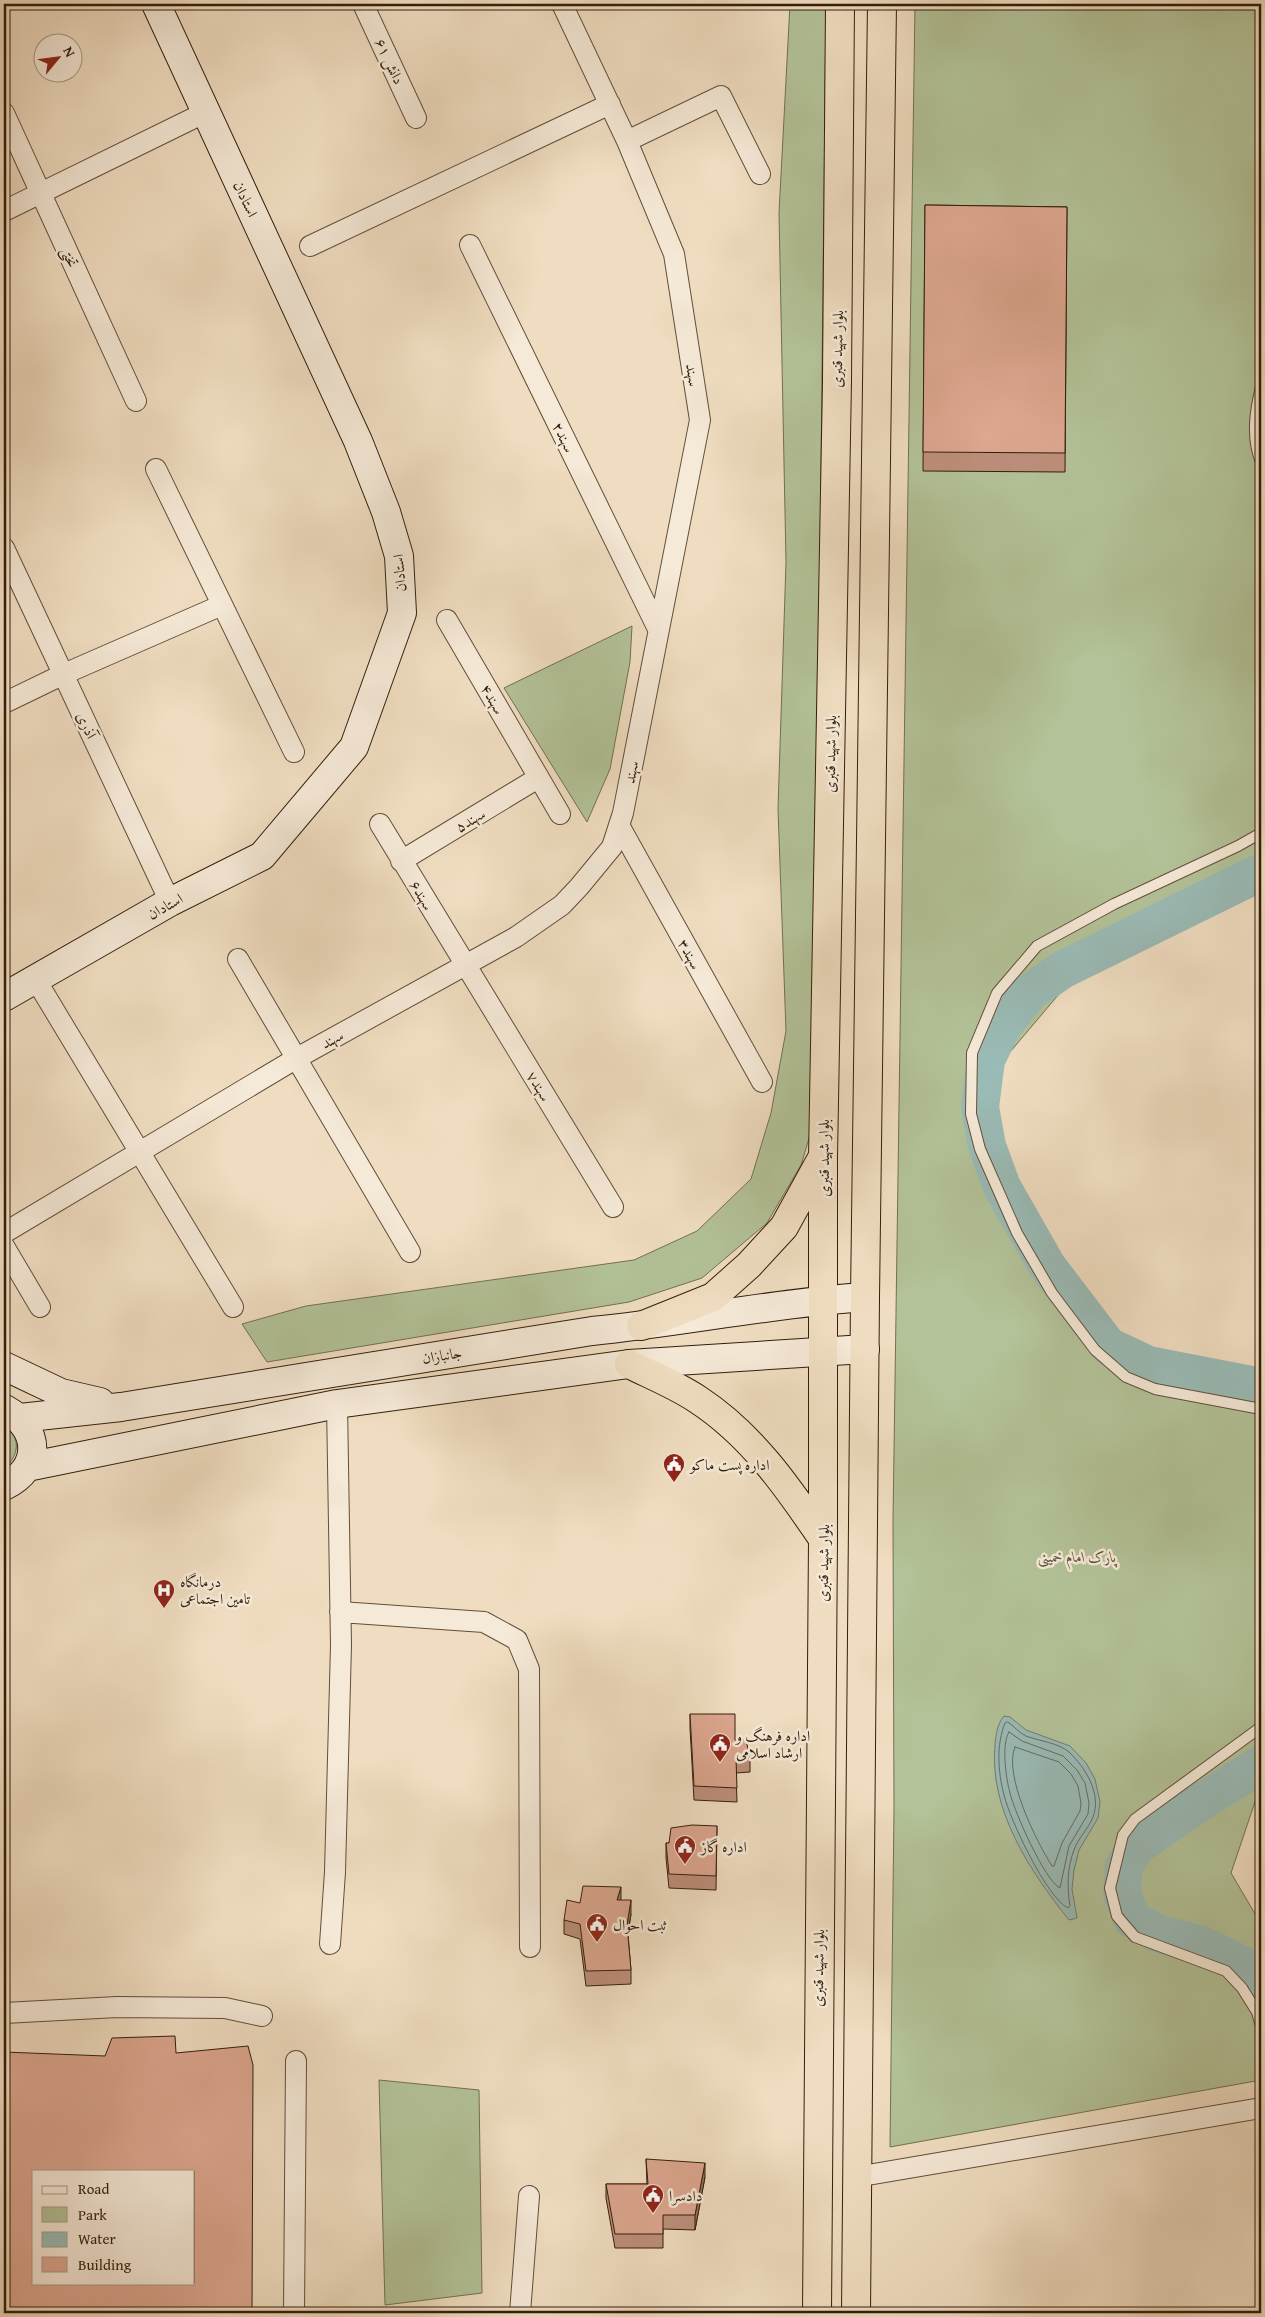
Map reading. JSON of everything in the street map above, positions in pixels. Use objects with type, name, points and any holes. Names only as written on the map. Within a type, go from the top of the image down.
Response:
[{"type":"highway","name":"بلوار شهید قنبری","points":[[817,2313],[824,1351],[823,1157],[837,381],[840,4]]},
{"type":"highway","points":[[856,2313],[865,1297],[882,4]]},
{"type":"highway","points":[[837,381],[878,381]]},
{"type":"highway","points":[[641,1326],[713,1297],[749,1265],[784,1227],[823,1157]]},
{"type":"highway","points":[[629,1364],[696,1398],[740,1433],[781,1476],[823,1539]]},
{"type":"main road","name":"استادان","points":[[4,998],[170,902],[262,856],[354,747],[402,614],[399,556],[386,512],[324,364],[156,4]]},
{"type":"main road","name":"جانبازان","points":[[8,1410],[121,1407],[592,1331],[641,1326],[823,1300],[865,1297]]},
{"type":"main road","points":[[592,1331],[603,1344],[605,1354],[593,1368]]},
{"type":"main road","points":[[27,1467],[336,1404],[629,1364],[865,1349]]},
{"type":"main road","points":[[4,1366],[61,1393],[121,1407]]},
{"type":"main road","points":[[4,1486],[18,1479],[27,1467],[31,1457],[31,1441],[26,1426],[8,1410]]},
{"type":"street","name":"دانش ۶۱","points":[[363,4],[416,118]]},
{"type":"street","name":"سهند","points":[[4,1233],[297,1058],[516,937],[562,905],[612,847],[623,813],[700,420],[674,254],[627,141],[562,4]]},
{"type":"street","points":[[627,141],[721,96],[760,174]]},
{"type":"street","points":[[310,246],[610,104]]},
{"type":"street","points":[[4,211],[206,112]]},
{"type":"street","name":"تختی","points":[[4,113],[136,401]]},
{"type":"street","name":"سهند۲","points":[[470,245],[658,629]]},
{"type":"street","points":[[156,469],[294,752]]},
{"type":"street","name":"آذری","points":[[4,548],[170,902]]},
{"type":"street","points":[[4,703],[64,674],[222,605]]},
{"type":"street","name":"سهند۴","points":[[448,620],[560,814]]},
{"type":"street","name":"سهند۵","points":[[401,860],[538,778]]},
{"type":"street","name":"سهند۶","points":[[380,824],[464,965]]},
{"type":"street","name":"سهند۳","points":[[619,825],[762,1082]]},
{"type":"street","points":[[238,959],[410,1252]]},
{"type":"street","name":"سهند۷","points":[[464,965],[613,1207]]},
{"type":"street","points":[[36,980],[233,1307]]},
{"type":"street","points":[[4,1246],[40,1307]]},
{"type":"street","points":[[330,1944],[335,1853],[340,1612],[336,1404]]},
{"type":"street","points":[[340,1612],[484,1622],[517,1640],[529,1669],[530,1947]]},
{"type":"street","points":[[4,2014],[117,2007],[225,2008],[262,2016]]},
{"type":"street","points":[[294,2313],[296,2060]]},
{"type":"street","points":[[856,2178],[1261,2108]]},
{"type":"street","points":[[520,2313],[529,2196]]},
{"type":"lane","points":[[1261,386],[1254,415],[1257,453],[1261,462]]},
{"type":"lane","points":[[1261,833],[1238,846],[1114,904],[1037,946],[996,993],[972,1053],[971,1114],[980,1149],[1017,1232],[1052,1293],[1094,1350],[1126,1377],[1155,1389],[1261,1409]]},
{"type":"lane","points":[[1261,1728],[1135,1819],[1123,1835],[1110,1888],[1117,1916],[1135,1937],[1226,1971],[1242,1988],[1257,2012],[1261,2026]]},
{"type":"green space","points":[[790,4],[826,4],[816,930],[811,1132],[801,1165],[767,1223],[702,1278],[629,1302],[267,1362],[242,1324],[306,1306],[634,1260],[697,1231],[751,1179],[771,1113],[786,1031],[778,809],[786,562],[779,213]]},
{"type":"green space","name":"پارک امام خمینی","points":[[915,4],[1261,4],[1261,857],[1152,913],[1081,968],[978,1090],[1032,1254],[1079,1326],[1234,1377],[1261,1382],[1261,1784],[1231,1873],[1261,1924],[1261,2080],[890,2147],[894,1809],[893,1521]]},
{"type":"green space","points":[[632,626],[630,662],[610,769],[587,822],[504,688]]},
{"type":"green space","points":[[4,1424],[10,1429],[16,1440],[16,1452],[4,1468]]},
{"type":"green space","points":[[379,2080],[479,2090],[482,2293],[385,2305]]},
{"type":"water","points":[[1004,1716],[1010,1717],[1026,1730],[1070,1746],[1086,1763],[1095,1779],[1100,1802],[1098,1818],[1079,1850],[1074,1870],[1072,1889],[1077,1918],[1069,1920],[1054,1901],[1027,1860],[1005,1816],[995,1769],[996,1734]]},
{"type":"building","points":[[925,205],[1067,207],[1065,453],[923,452]]},
{"type":"building","name":"اداره فرهنگ و ارشاد اسلامی","points":[[690,1714],[735,1714],[735,1740],[746,1740],[750,1758],[736,1758],[737,1788],[694,1786]]},
{"type":"building","name":"اداره گاز","points":[[692,1825],[717,1826],[716,1876],[669,1874],[666,1843],[669,1843],[671,1828]]},
{"type":"building","name":"ثبت احوال","points":[[583,1886],[621,1887],[617,1900],[631,1900],[627,1925],[631,1970],[586,1971],[580,1924],[564,1920],[567,1900],[580,1903]]},
{"type":"building","points":[[175,2036],[176,2053],[248,2046],[253,2065],[252,2313],[4,2313],[4,2052],[105,2056],[112,2038]]},
{"type":"building","name":"دادسرا","points":[[646,2159],[705,2163],[695,2215],[663,2215],[663,2234],[615,2234],[606,2184],[648,2184]]},
{"type":"waterway","points":[[1261,872],[1062,970],[1029,993],[1002,1027],[986,1060],[980,1107],[987,1146],[1002,1187],[1047,1266],[1108,1346],[1148,1365],[1261,1387]]},
{"type":"waterway","points":[[1261,1764],[1193,1807],[1136,1847],[1124,1866],[1122,1894],[1132,1919],[1159,1934],[1202,1945],[1243,1965],[1261,1991]]},
{"type":"place","name":"اداره پست ماکو","points":[[674,1483]]},
{"type":"place","name":"درمانگاه تامین اجتماعی","points":[[164,1609]]},
{"type":"place","name":"اداره فرهنگ و ارشاد اسلامی","points":[[720,1763]]},
{"type":"place","name":"اداره گاز","points":[[685,1865]]},
{"type":"place","name":"ثبت احوال","points":[[597,1943]]},
{"type":"place","name":"دادسرا","points":[[653,2214]]}]
